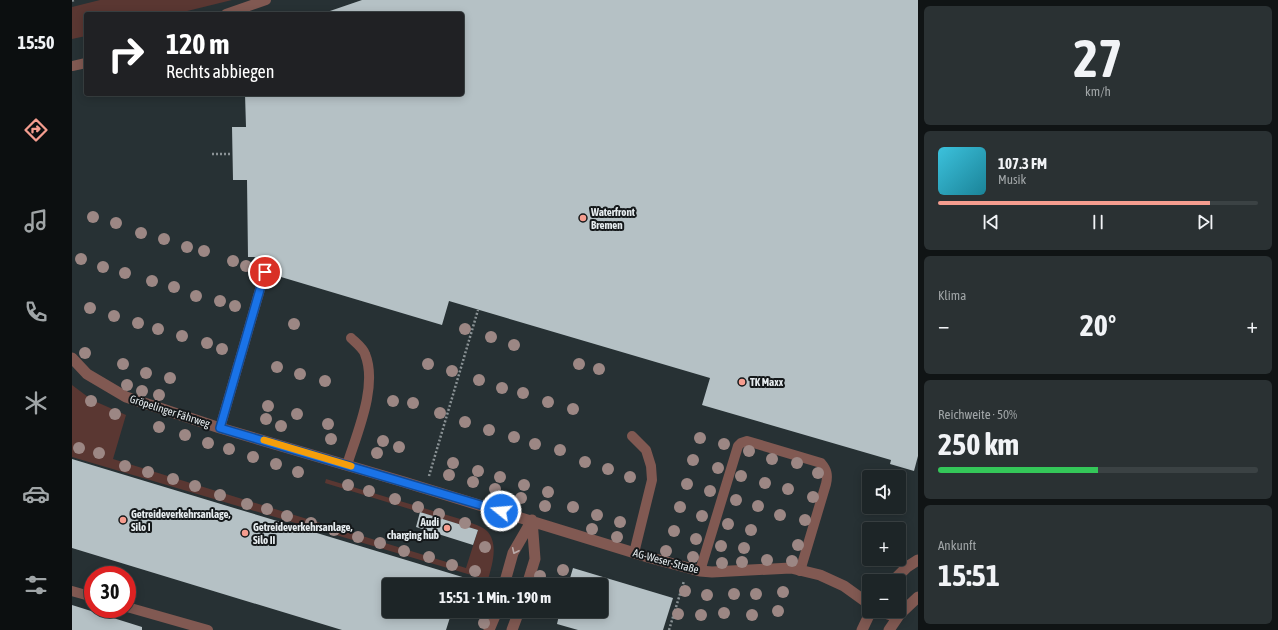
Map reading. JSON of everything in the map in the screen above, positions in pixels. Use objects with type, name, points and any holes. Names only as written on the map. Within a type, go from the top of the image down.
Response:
[{"type":"street","name":"Gröpelinger Fährweg","points":[[72,358],[87,374],[126,397],[220,428],[532,520]]},
{"type":"street","name":"AG-Weser-Straße","points":[[532,520],[634,553],[700,571],[712,572],[791,568],[820,575],[844,586],[862,599]]},
{"type":"street","points":[[506,578],[513,553],[532,520]]},
{"type":"street","points":[[529,578],[535,560],[532,520]]},
{"type":"street","points":[[901,574],[918,560]]},
{"type":"street","points":[[906,608],[918,597]]},
{"type":"street","points":[[489,630],[494,618]]},
{"type":"street","points":[[512,630],[516,618]]},
{"type":"street","points":[[862,630],[868,618]]},
{"type":"street","points":[[889,630],[897,618]]},
{"type":"lane","points":[[232,12],[266,0]]},
{"type":"lane","points":[[72,66],[84,63]]},
{"type":"lane","points":[[220,428],[265,272]]},
{"type":"lane","points":[[347,465],[363,416],[370,381],[369,368],[365,352],[351,338]]},
{"type":"lane","points":[[632,436],[646,450],[652,480],[634,553]]},
{"type":"lane","points":[[700,571],[738,446],[747,441],[821,463],[826,468],[828,477],[800,571]]},
{"type":"lane","points":[[72,591],[84,594]]},
{"type":"lane","points":[[136,610],[208,630]]},
{"type":"path","points":[[212,154],[232,154]]},
{"type":"path","points":[[425,488],[478,310]]},
{"type":"path","points":[[669,630],[687,568]]},
{"type":"shaded area","points":[[100,0],[232,0],[183,12],[84,12],[84,36],[72,39],[72,7]]},
{"type":"shaded area","points":[[72,385],[92,400],[126,415],[113,459],[466,568],[478,530],[325,483],[326,479],[467,521],[485,529],[491,536],[494,555],[488,578],[481,578],[72,457]]},
{"type":"building","name":"Waterfront Bremen","points":[[362,0],[918,0],[918,456],[914,471],[890,464],[891,460],[702,405],[710,378],[449,301],[442,325],[271,274],[271,270],[267,266],[263,266],[259,270],[251,268],[255,257],[248,257],[247,180],[233,180],[232,127],[246,127],[245,96],[464,96],[464,12],[327,12]]},
{"type":"building","name":"Getreideverkehrsanlage, Silo II","points":[[72,459],[466,578],[382,578],[382,618],[450,618],[446,630],[342,630],[136,567],[136,566],[131,566],[72,548]]},
{"type":"building","name":"Audi charging hub","points":[[420,512],[478,530],[473,545],[416,527]]},
{"type":"building","points":[[573,568],[606,578],[570,578]]},
{"type":"building","points":[[608,578],[673,598],[663,630],[578,630],[557,624],[558,618],[608,618]]},
{"type":"building","points":[[72,605],[84,609],[84,618],[113,618],[142,627],[142,630],[72,630]]},
{"type":"slow traffic","points":[[264,440],[351,466]]},
{"type":"place","name":"Waterfront Bremen","points":[[583,218]]},
{"type":"place","name":"TK Maxx","points":[[742,382]]},
{"type":"place","name":"Getreideverkehrsanlage, Silo I","points":[[123,520]]},
{"type":"place","name":"Audi charging hub","points":[[447,528]]},
{"type":"place","name":"Getreideverkehrsanlage, Silo II","points":[[245,533]]},
{"type":"route","points":[[265,272],[220,428],[296,449],[501,511]]}]
